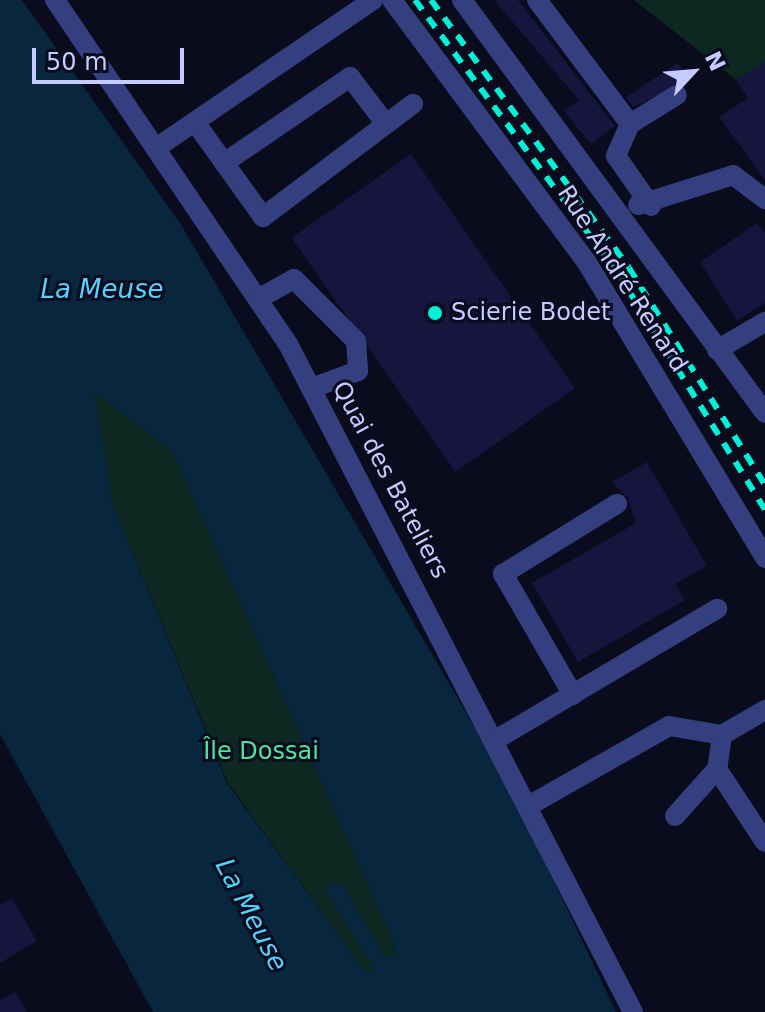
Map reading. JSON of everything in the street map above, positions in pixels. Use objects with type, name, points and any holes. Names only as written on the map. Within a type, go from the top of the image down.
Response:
[{"type":"street","name":"Quai des Bateliers","points":[[55,0],[159,146],[312,388],[497,739],[633,1012]]},
{"type":"street","points":[[159,146],[373,0]]},
{"type":"street","name":"Rue André Renard","points":[[392,0],[586,261],[765,558]]},
{"type":"street","points":[[462,0],[592,173],[765,413]]},
{"type":"street","points":[[537,0],[630,124]]},
{"type":"street","points":[[224,163],[350,77],[386,124]]},
{"type":"street","points":[[592,173],[616,156],[630,124],[677,95]]},
{"type":"street","points":[[195,122],[263,217],[413,104]]},
{"type":"street","points":[[616,156],[651,206]]},
{"type":"street","points":[[618,211],[651,206],[733,175],[765,199]]},
{"type":"street","points":[[258,299],[294,279],[356,341],[358,371],[312,388]]},
{"type":"street","points":[[717,350],[765,322]]},
{"type":"street","points":[[573,695],[503,574],[617,504]]},
{"type":"street","points":[[497,739],[717,609]]},
{"type":"street","points":[[530,805],[669,726],[722,735],[765,710]]},
{"type":"street","points":[[675,816],[717,769],[722,735]]},
{"type":"street","points":[[717,769],[765,842]]},
{"type":"green space","points":[[634,0],[765,0],[765,62],[736,80]]},
{"type":"green space","name":"Île Dossai","points":[[93,391],[172,451],[392,938],[395,957],[384,956],[345,888],[324,888],[374,967],[367,974],[228,783],[113,505]]},
{"type":"water","name":"La Meuse","points":[[0,0],[22,0],[180,223],[509,786],[616,1012],[153,1012],[0,734]],"holes":[[[94,392],[172,451],[392,938],[395,956],[384,956],[345,888],[336,881],[324,888],[373,967],[367,974],[227,783],[113,505]]]},
{"type":"building","points":[[494,0],[518,0],[615,126],[591,144],[564,111],[579,100]]},
{"type":"building","points":[[765,62],[765,180],[719,117],[748,98],[736,80]]},
{"type":"building","points":[[678,63],[689,81],[633,107],[626,97]]},
{"type":"building","name":"Scierie Bodet","points":[[411,154],[575,388],[455,472],[291,238]]},
{"type":"building","points":[[757,223],[765,233],[765,303],[737,321],[700,262]]},
{"type":"building","points":[[647,462],[707,566],[675,584],[685,600],[578,662],[532,583],[636,523],[628,498],[612,482]]},
{"type":"building","points":[[12,898],[37,941],[0,963],[0,905]]},
{"type":"building","points":[[16,992],[27,1012],[0,1012],[0,1000]]},
{"type":"railway","points":[[415,0],[619,275],[765,510]]},
{"type":"railway","points":[[431,0],[629,268],[765,485]]},
{"type":"place","name":"Scierie Bodet","points":[[435,313]]}]
